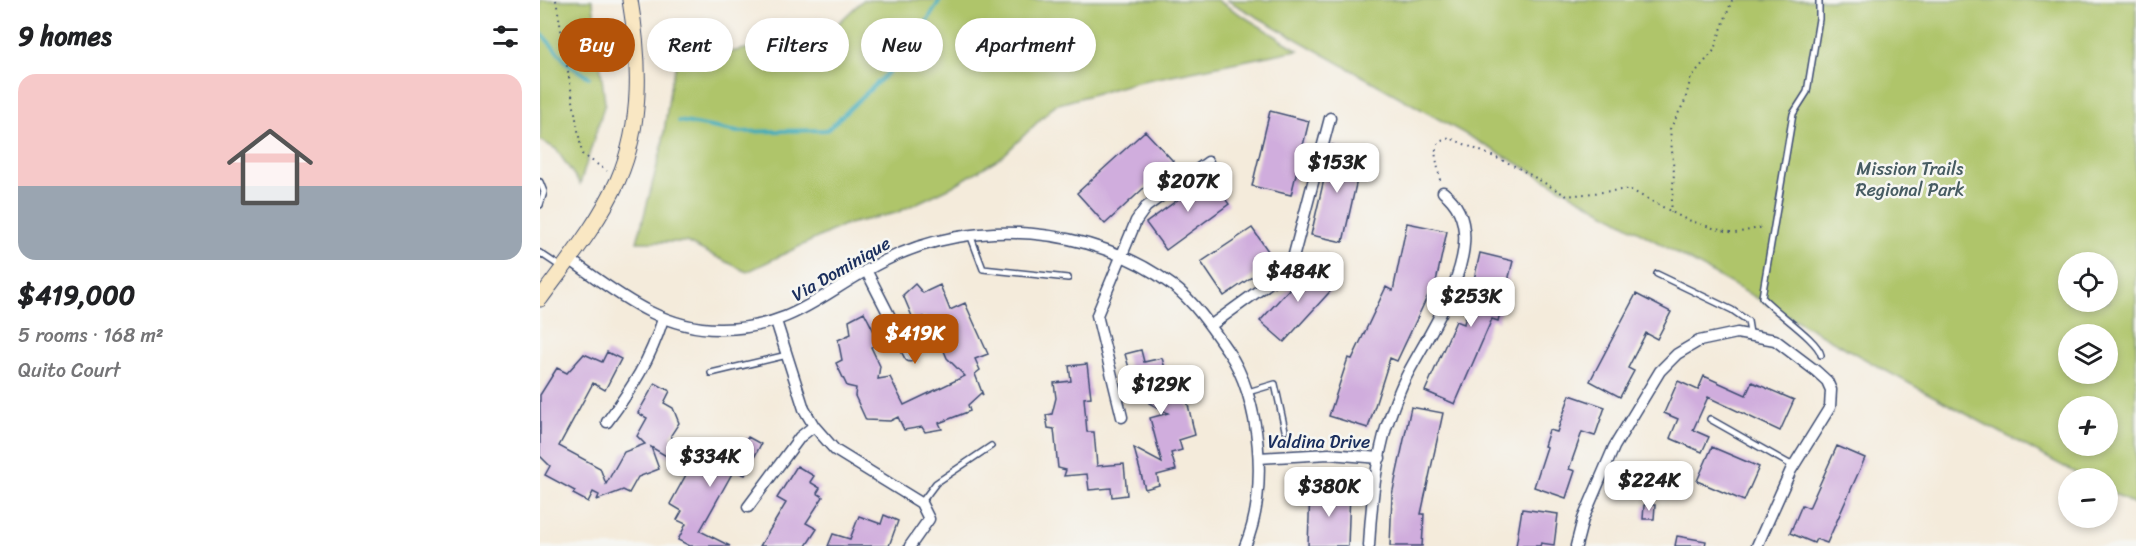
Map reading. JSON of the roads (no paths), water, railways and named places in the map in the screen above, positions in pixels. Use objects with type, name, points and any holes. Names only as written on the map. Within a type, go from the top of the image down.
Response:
[{"type":"main road","points":[[540,299],[604,207],[619,179],[635,121],[638,92],[636,40],[630,0]]},
{"type":"street","points":[[1210,326],[1283,273],[1292,262],[1330,117]]},
{"type":"street","points":[[1122,417],[1097,315],[1136,221],[1146,207],[1208,162]]},
{"type":"street","points":[[1370,546],[1372,500],[1386,428],[1405,378],[1443,314],[1465,245],[1466,231],[1461,212],[1454,201],[1443,192]]},
{"type":"street","name":"Via Dominique","points":[[566,264],[640,309],[663,319],[694,327],[720,329],[776,321],[799,313],[866,270],[906,251],[970,235],[1014,233],[1058,237],[1122,257],[1173,285],[1210,326],[1230,355],[1248,392],[1259,445],[1259,458],[1253,520],[1245,546]]},
{"type":"street","points":[[866,270],[910,356]]},
{"type":"street","points":[[607,422],[638,381],[655,345],[663,319]]},
{"type":"street","points":[[776,321],[804,409],[814,426],[835,450],[921,503],[929,519],[910,546]]},
{"type":"street","points":[[1576,546],[1583,519],[1614,447],[1660,371],[1677,354],[1699,341],[1724,334],[1750,333],[1775,340],[1816,371],[1830,386],[1830,407],[1793,466],[1775,501],[1757,546]]},
{"type":"street","points":[[748,507],[800,437],[814,426]]},
{"type":"street","name":"Valdina Drive","points":[[1259,458],[1329,454],[1380,458]]},
{"type":"lane","points":[[1819,0],[1819,19],[1807,92],[1793,114],[1762,297],[1775,312],[1815,343],[1821,355]]},
{"type":"lane","points":[[540,182],[544,192],[540,205]]},
{"type":"lane","points":[[970,235],[983,269],[1068,278]]},
{"type":"lane","points":[[540,253],[566,264]]},
{"type":"lane","points":[[1657,274],[1732,310],[1748,321],[1750,333]]},
{"type":"lane","points":[[711,373],[787,355]]},
{"type":"lane","points":[[1248,392],[1275,384],[1285,430]]},
{"type":"lane","points":[[1710,419],[1793,466]]},
{"type":"lane","points":[[921,503],[936,483],[991,446]]},
{"type":"waterway","points":[[679,121],[738,132],[827,130],[906,56],[940,0]]},
{"type":"waterway","points":[[540,32],[569,65],[589,77]]},
{"type":"park label","name":"Mission Trails Regional Park","points":[[1910,180]]}]
